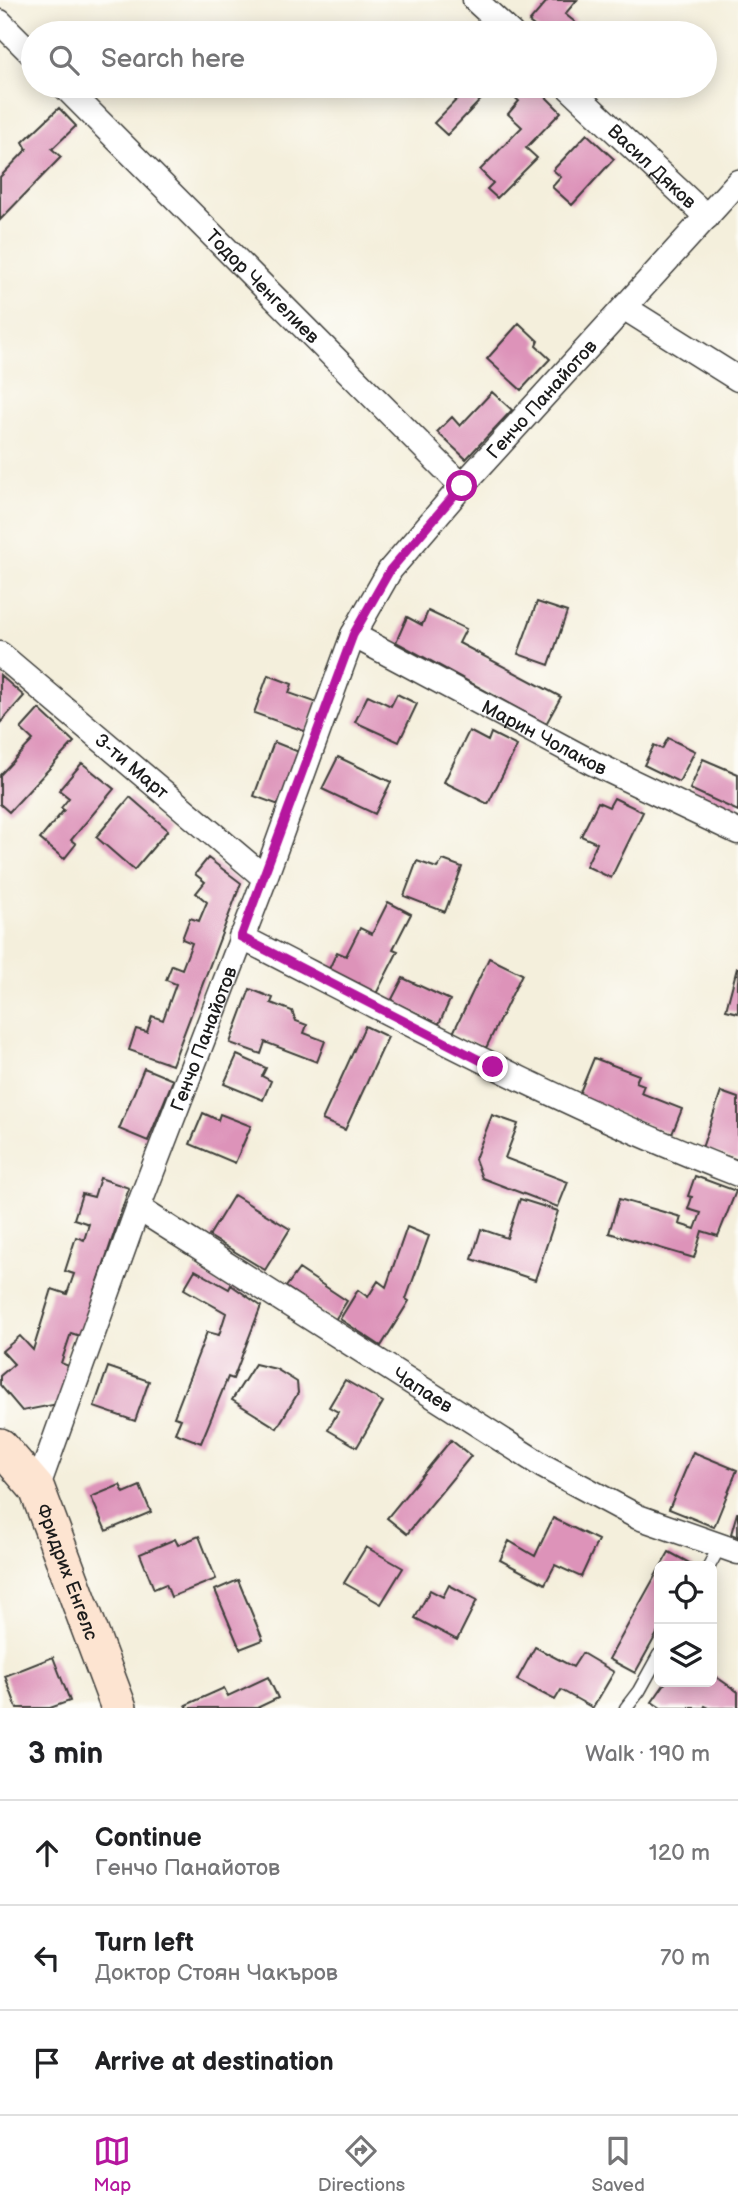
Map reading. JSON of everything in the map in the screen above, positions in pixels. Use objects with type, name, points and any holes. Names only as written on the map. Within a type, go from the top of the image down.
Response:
[{"type":"street","points":[[475,0],[498,21]]},
{"type":"street","points":[[0,22],[21,43]]},
{"type":"street","name":"Тодор Ченгелиев","points":[[76,98],[462,486]]},
{"type":"street","name":"Васил Дяков","points":[[580,98],[707,217]]},
{"type":"street","name":"Генчо Панайотов","points":[[37,1489],[138,1208],[265,878],[353,635],[390,570],[462,486],[738,183]]},
{"type":"street","points":[[625,308],[738,379]]},
{"type":"street","name":"Марин Чолаков","points":[[353,635],[593,763],[738,832]]},
{"type":"street","name":"3-ти Март","points":[[0,654],[265,878]]},
{"type":"street","points":[[241,937],[493,1067],[656,1143],[738,1174]]},
{"type":"street","name":"Чапаев","points":[[138,1208],[543,1466],[638,1517],[722,1555]]},
{"type":"street","name":"Фридрих Енгелс","points":[[0,1446],[37,1489],[119,1708]]},
{"type":"lane","points":[[626,1708],[654,1665]]},
{"type":"building","points":[[548,0],[577,0],[565,14],[574,21],[530,21]]},
{"type":"building","points":[[458,98],[482,98],[447,135],[434,123]]},
{"type":"building","points":[[515,98],[547,98],[561,112],[526,148],[537,158],[497,198],[487,189],[493,183],[480,170],[522,127],[508,114],[519,101]]},
{"type":"building","points":[[59,108],[76,126],[52,149],[61,157],[0,220],[0,177],[27,149],[23,142]]},
{"type":"building","points":[[587,134],[614,159],[572,205],[552,187],[561,177],[553,170]]},
{"type":"building","points":[[519,323],[538,341],[536,346],[550,359],[521,390],[487,359]]},
{"type":"building","points":[[492,392],[512,410],[466,459],[437,432],[452,417],[460,426]]},
{"type":"building","points":[[537,602],[567,612],[549,665],[518,654]]},
{"type":"building","points":[[428,611],[466,629],[459,643],[561,697],[546,724],[396,642],[407,617],[422,625]]},
{"type":"building","points":[[0,675],[24,696],[0,723]]},
{"type":"building","points":[[268,675],[292,684],[289,693],[318,703],[307,732],[254,713]]},
{"type":"building","points":[[397,694],[417,704],[399,742],[355,722],[368,695],[391,706]]},
{"type":"building","points":[[39,709],[74,742],[9,812],[0,804],[0,775],[33,740],[21,729]]},
{"type":"building","points":[[469,731],[488,741],[491,733],[517,746],[488,804],[444,782]]},
{"type":"building","points":[[668,738],[695,751],[679,782],[644,765],[654,745],[662,749]]},
{"type":"building","points":[[274,742],[299,752],[279,805],[254,796]]},
{"type":"building","points":[[338,757],[391,782],[375,814],[322,789]]},
{"type":"building","points":[[703,759],[738,774],[738,811],[690,789]]},
{"type":"building","points":[[82,763],[114,789],[71,840],[76,844],[64,859],[40,839],[64,810],[61,808],[69,798],[59,790]]},
{"type":"building","points":[[130,797],[168,830],[134,870],[96,837]]},
{"type":"building","points":[[614,798],[643,812],[611,878],[586,866],[597,843],[581,836],[598,802],[609,807]]},
{"type":"building","points":[[208,858],[241,883],[172,1065],[129,1050],[136,1029],[147,1032],[152,1016],[163,1020],[176,984],[166,980],[172,965],[182,969],[192,943],[182,939],[190,918],[199,921],[207,902],[196,893],[205,882],[195,874]]},
{"type":"building","points":[[443,860],[462,867],[445,912],[404,896],[417,861],[437,868]]},
{"type":"building","points":[[388,902],[411,914],[393,949],[398,951],[376,994],[329,969],[337,952],[346,956],[360,928],[372,934]]},
{"type":"building","points":[[489,958],[522,974],[486,1048],[453,1033]]},
{"type":"building","points":[[738,968],[738,1013],[726,1010]]},
{"type":"building","points":[[403,978],[450,1000],[439,1024],[391,1001]]},
{"type":"building","points":[[250,989],[273,998],[271,1003],[292,1011],[296,1021],[307,1025],[304,1033],[325,1041],[317,1062],[265,1042],[261,1054],[230,1043]]},
{"type":"building","points":[[365,1026],[388,1037],[345,1130],[322,1120]]},
{"type":"building","points":[[237,1055],[266,1068],[262,1076],[271,1081],[263,1100],[224,1084]]},
{"type":"building","points":[[594,1058],[639,1075],[636,1082],[644,1085],[641,1093],[682,1109],[672,1134],[578,1097]]},
{"type":"building","points":[[144,1068],[173,1080],[148,1141],[119,1129]]},
{"type":"building","points":[[721,1092],[738,1098],[738,1160],[702,1148]]},
{"type":"building","points":[[203,1113],[218,1120],[220,1114],[251,1126],[235,1163],[190,1144]]},
{"type":"building","points":[[492,1115],[518,1124],[505,1158],[568,1182],[558,1207],[482,1178],[475,1159]]},
{"type":"building","points":[[695,1176],[736,1191],[718,1236],[702,1231],[694,1258],[609,1233],[619,1199],[681,1217],[679,1224],[695,1229],[701,1213],[688,1209],[692,1197],[688,1196]]},
{"type":"building","points":[[100,1178],[129,1188],[80,1336],[71,1333],[61,1363],[71,1367],[58,1404],[22,1411],[0,1385],[0,1376],[14,1364],[2,1351],[20,1336],[33,1350],[52,1289],[67,1294],[74,1274],[65,1271],[76,1237],[84,1240],[89,1224],[74,1219],[82,1194],[94,1197]]},
{"type":"building","points":[[234,1195],[290,1229],[265,1270],[209,1236]]},
{"type":"building","points":[[520,1199],[558,1211],[535,1280],[472,1259],[481,1229],[507,1238]]},
{"type":"building","points":[[407,1227],[429,1236],[406,1299],[409,1301],[381,1346],[340,1319],[358,1290],[368,1297],[378,1281],[386,1287]]},
{"type":"building","points":[[299,1269],[347,1301],[335,1320],[286,1287]]},
{"type":"building","points":[[195,1270],[229,1289],[231,1285],[261,1306],[233,1379],[228,1377],[201,1443],[175,1433],[181,1419],[174,1417],[207,1332],[219,1335],[226,1313],[184,1289]]},
{"type":"building","points":[[255,1364],[276,1369],[297,1382],[298,1393],[277,1428],[232,1400]]},
{"type":"building","points":[[108,1367],[149,1381],[135,1421],[94,1407]]},
{"type":"building","points":[[345,1380],[383,1402],[357,1447],[328,1430],[338,1412],[329,1407]]},
{"type":"building","points":[[451,1440],[471,1456],[407,1534],[387,1518]]},
{"type":"building","points":[[693,1452],[737,1470],[714,1527],[669,1509]]},
{"type":"building","points":[[120,1485],[124,1493],[140,1486],[151,1512],[106,1531],[91,1497]]},
{"type":"building","points":[[738,1513],[738,1537],[731,1534]]},
{"type":"building","points":[[553,1518],[598,1540],[581,1577],[555,1565],[545,1584],[500,1560],[509,1541],[535,1556]]},
{"type":"building","points":[[199,1536],[216,1579],[171,1597],[166,1584],[154,1589],[140,1554],[175,1539],[178,1545]]},
{"type":"building","points":[[366,1547],[403,1568],[381,1604],[344,1583]]},
{"type":"building","points":[[669,1552],[686,1561],[664,1561]]},
{"type":"building","points":[[654,1578],[654,1639],[635,1673],[609,1659]]},
{"type":"building","points":[[238,1580],[263,1640],[240,1649],[215,1590]]},
{"type":"building","points":[[449,1585],[477,1600],[457,1640],[415,1618],[430,1590],[443,1597]]},
{"type":"building","points":[[535,1647],[573,1667],[582,1653],[614,1672],[593,1708],[561,1690],[555,1700],[517,1680]]},
{"type":"building","points":[[53,1657],[70,1701],[50,1708],[17,1708],[5,1676]]},
{"type":"building","points":[[268,1677],[278,1698],[257,1708],[188,1708],[186,1705],[224,1688],[228,1696]]},
{"type":"building","points":[[717,1677],[738,1692],[738,1708],[661,1708],[652,1702],[662,1687],[717,1687]]},
{"type":"route","points":[[462,486],[390,570],[353,635],[241,937],[493,1067]]}]
